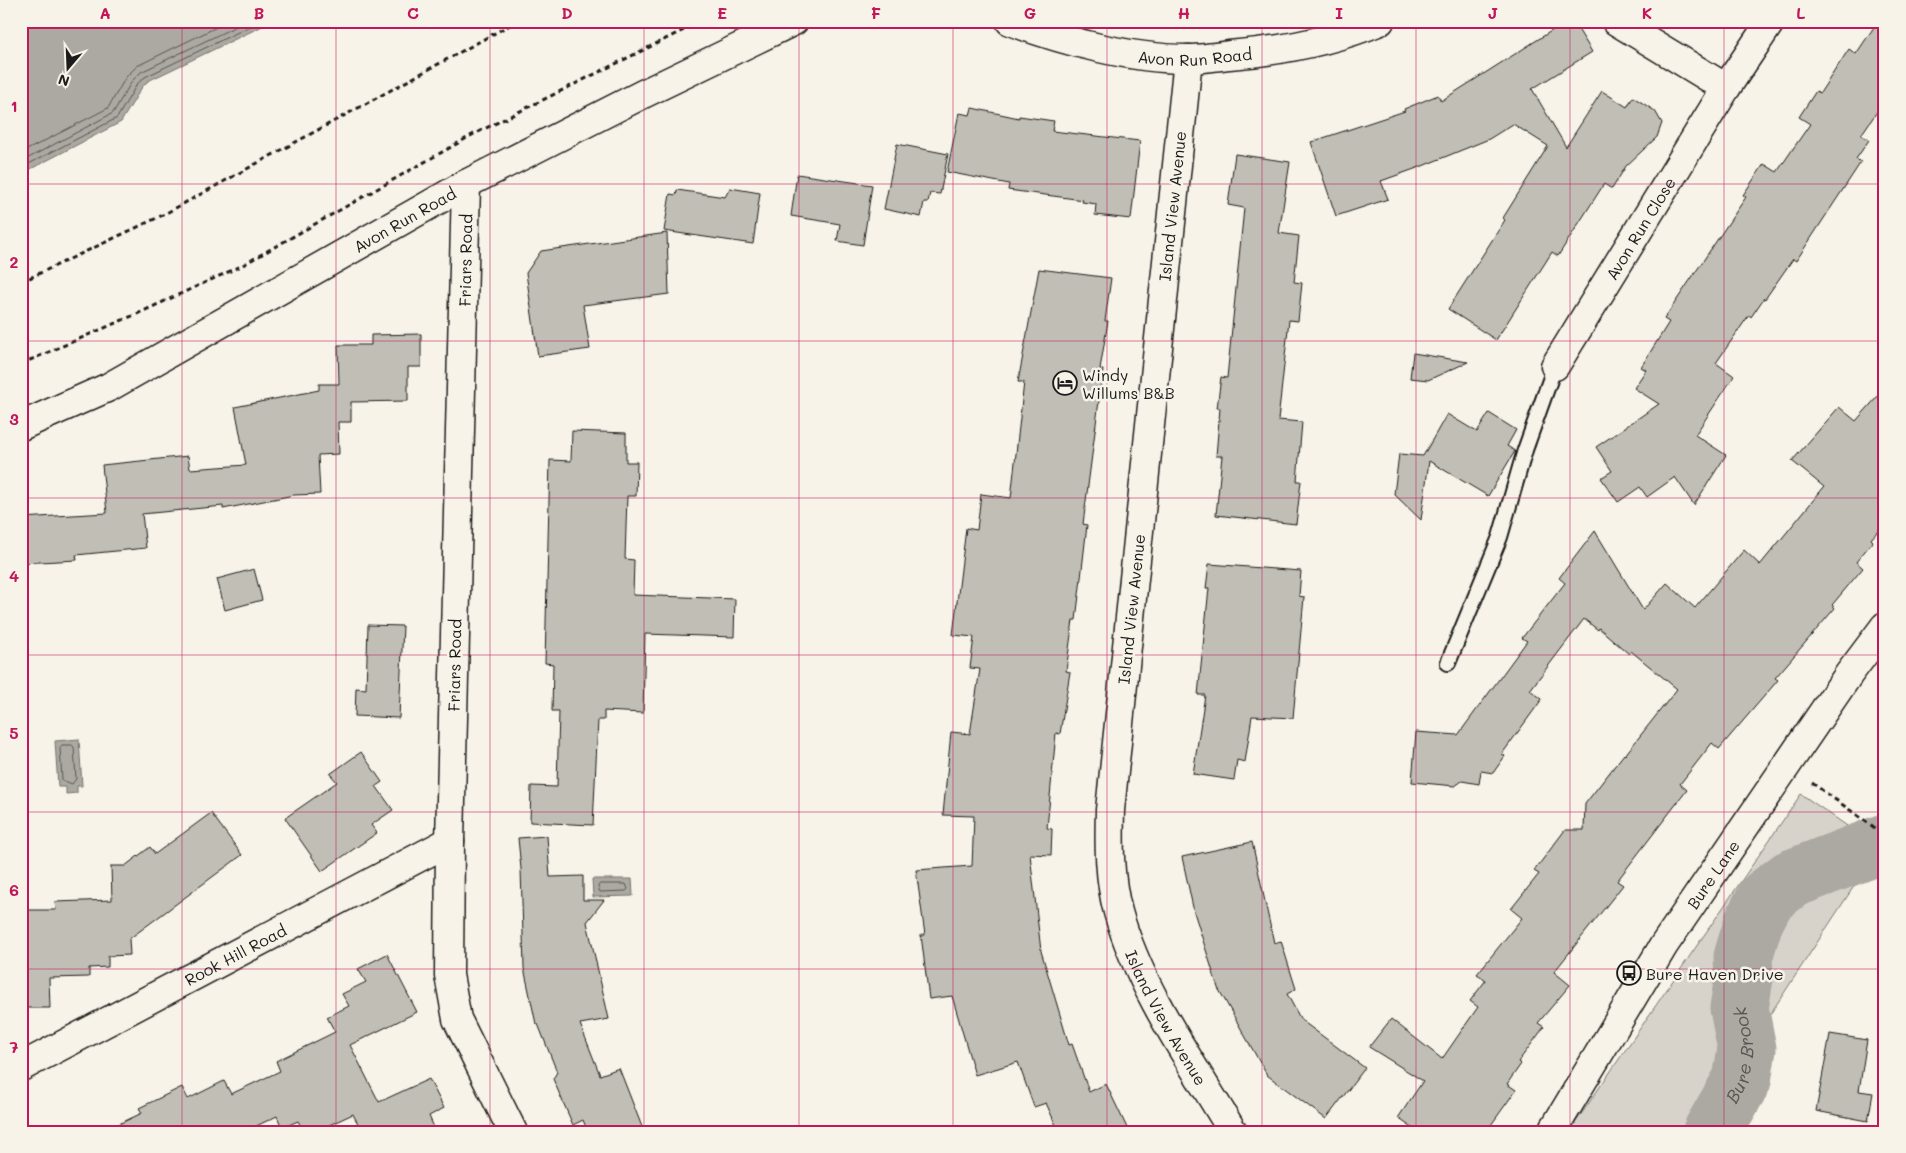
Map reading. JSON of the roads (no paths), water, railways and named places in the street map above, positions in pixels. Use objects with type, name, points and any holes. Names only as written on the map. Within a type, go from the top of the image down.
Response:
[{"type":"street","name":"Avon Run Road","points":[[21,426],[109,387],[466,184],[643,94],[794,21]]},
{"type":"street","name":"Avon Run Road","points":[[1010,21],[1076,43],[1132,54],[1188,59],[1270,52],[1350,34],[1380,21]]},
{"type":"street","points":[[1616,21],[1726,88]]},
{"type":"street","name":"Avon Run Close","points":[[1555,366],[1726,88],[1771,21]]},
{"type":"street","name":"Island View Avenue","points":[[1188,59],[1110,810],[1109,860],[1118,912],[1138,968],[1233,1132]]},
{"type":"street","name":"Friars Road","points":[[466,184],[450,841],[449,976],[457,1019],[513,1132]]},
{"type":"street","name":"Bure Lane","points":[[1552,1132],[1664,945],[1885,626]]},
{"type":"street","name":"Rook Hill Road","points":[[21,1067],[450,841]]},
{"type":"lane","points":[[1448,663],[1500,537],[1525,450],[1555,366]]},
{"type":"water","points":[[21,21],[273,21],[148,81],[142,87],[121,122],[21,174]]},
{"type":"water","points":[[79,739],[82,786],[77,786],[77,793],[66,794],[66,787],[58,787],[55,741]]},
{"type":"water","points":[[592,879],[632,879],[633,896],[593,897]]},
{"type":"waterway","name":"Bure Brook","points":[[1712,1132],[1742,1080],[1747,1049],[1739,1008],[1744,978],[1743,957],[1754,921],[1766,898],[1791,879],[1885,843]]},
{"type":"place","name":"Windy Willums B&B","points":[[1065,383]]},
{"type":"place","name":"Bure Haven Drive","points":[[1629,973]]}]
